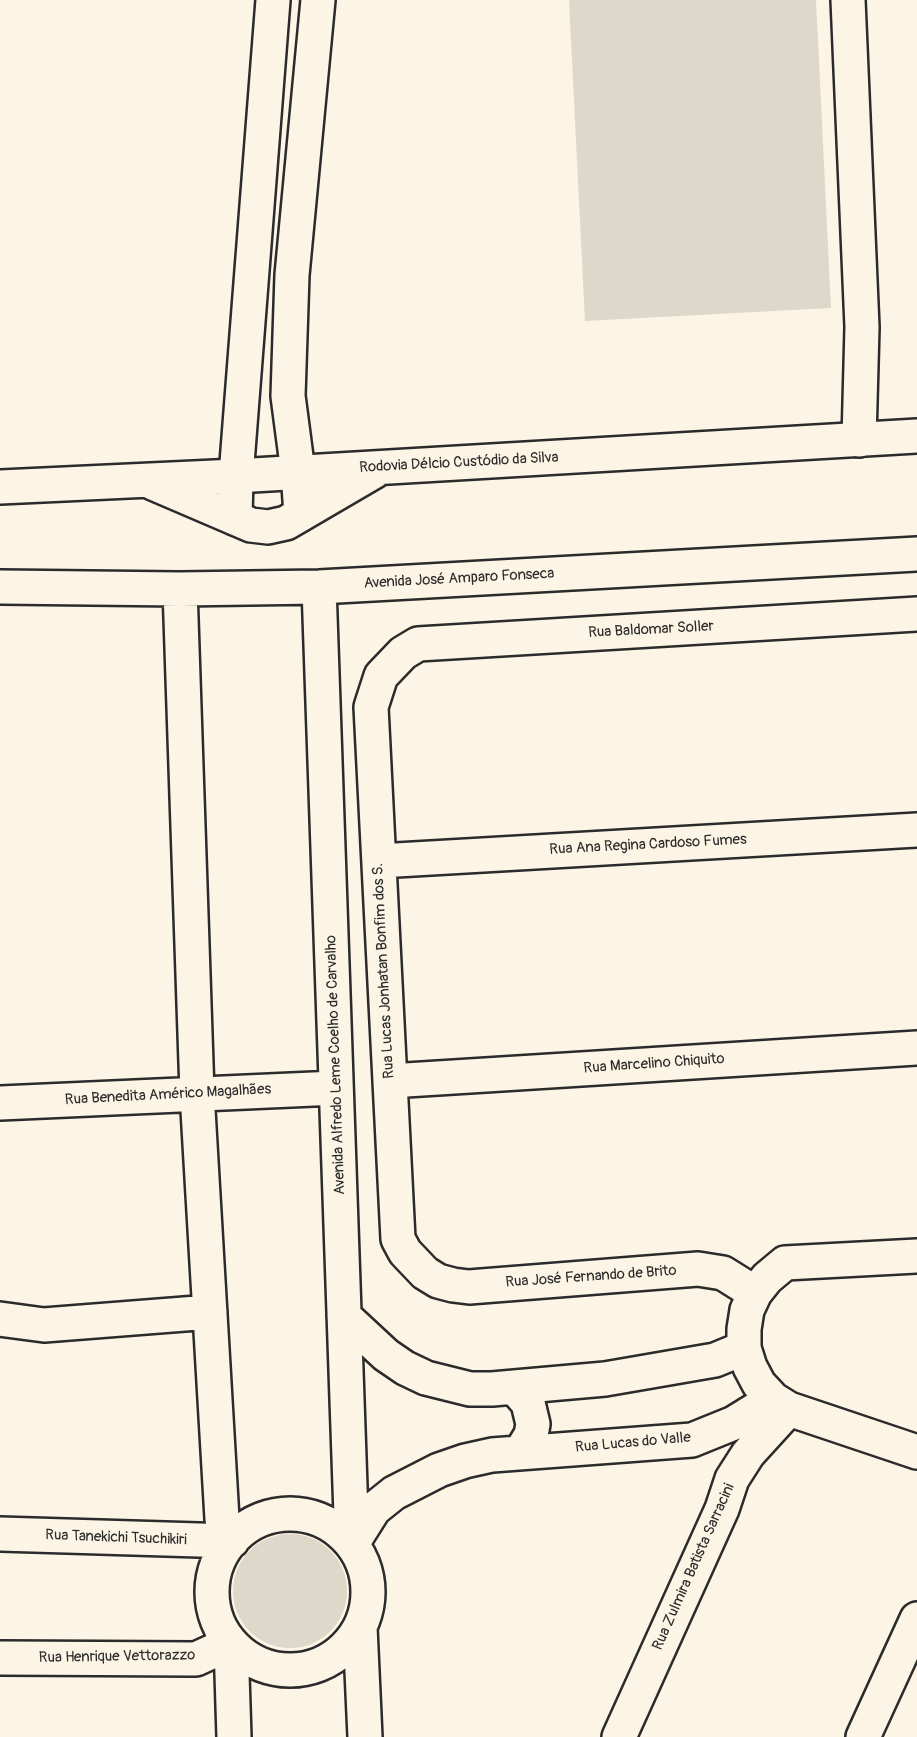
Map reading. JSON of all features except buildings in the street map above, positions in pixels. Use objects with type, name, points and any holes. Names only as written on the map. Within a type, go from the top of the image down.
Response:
[{"type":"street","points":[[235,518],[236,476],[273,0]]},
{"type":"street","points":[[301,514],[288,396],[292,275],[318,0]]},
{"type":"street","points":[[848,0],[862,327],[859,440]]},
{"type":"street","points":[[252,270],[292,275]]},
{"type":"street","name":"Rodovia Délcio Custódio da Silva","points":[[0,487],[236,476],[917,436]]},
{"type":"street","points":[[146,480],[251,525],[268,527],[286,523],[382,467]]},
{"type":"street","name":"Avenida José Amparo Fonseca","points":[[0,586],[180,589],[320,587],[917,554]]},
{"type":"street","name":"Avenida Alfredo Leme Coelho de Carvalho","points":[[320,587],[352,1544]]},
{"type":"street","points":[[180,589],[198,1093],[222,1519],[232,1541]]},
{"type":"street","name":"Rua Baldomar Soller","points":[[391,664],[403,653],[418,645],[917,614]]},
{"type":"street","name":"Rua Lucas Jonhatan Bonfim dos S.","points":[[391,664],[381,676],[371,706],[398,1239],[409,1258],[425,1273]]},
{"type":"street","name":"Rua Ana Regina Cardoso Fumes","points":[[379,861],[917,830]]},
{"type":"street","name":"Rua Marcelino Chiquito","points":[[390,1081],[917,1048]]},
{"type":"street","name":"Rua Benedita Américo Magalhães","points":[[0,1103],[336,1088]]},
{"type":"street","points":[[917,1257],[785,1263],[767,1278],[755,1293],[747,1310],[744,1329],[744,1348],[750,1367],[759,1384],[781,1404],[917,1452]]},
{"type":"street","name":"Rua José Fernando de Brito","points":[[425,1273],[453,1286],[469,1287],[698,1269],[723,1273],[755,1293]]},
{"type":"street","points":[[0,1319],[44,1325],[210,1312]]},
{"type":"street","points":[[344,1316],[386,1355],[405,1368],[426,1378],[470,1389],[605,1379],[715,1360],[744,1348]]},
{"type":"street","points":[[514,1387],[528,1403],[533,1424],[531,1435],[520,1453]]},
{"type":"street","name":"Rua Lucas do Valle","points":[[352,1544],[374,1509],[394,1493],[416,1480],[465,1461],[520,1453],[692,1440],[781,1404]]},
{"type":"street","name":"Rua Zulmira Batista Sarracini","points":[[619,1737],[722,1509],[732,1479],[781,1404]]},
{"type":"street","points":[[289,1514],[307,1516],[339,1531],[352,1544],[361,1558],[367,1575],[366,1611],[351,1642],[338,1654],[323,1664],[288,1671],[264,1666],[243,1654],[231,1643],[215,1614],[213,1581],[218,1563],[232,1541],[254,1523],[271,1516],[289,1514]]},
{"type":"street","name":"Rua Tanekichi Tsuchikiri","points":[[0,1534],[232,1541]]},
{"type":"street","points":[[862,1737],[917,1618]]},
{"type":"street","points":[[360,1627],[365,1737]]},
{"type":"street","points":[[231,1643],[234,1737]]},
{"type":"street","name":"Rua Henrique Vettorazzo","points":[[0,1658],[196,1659],[231,1643]]},
{"type":"shaded area","points":[[569,0],[816,0],[831,308],[585,321]]},
{"type":"shaded area","points":[[290,1534],[312,1539],[330,1551],[342,1569],[347,1591],[342,1613],[330,1631],[312,1643],[290,1648],[268,1643],[250,1631],[238,1613],[233,1591],[238,1569],[250,1551],[268,1539]]}]
